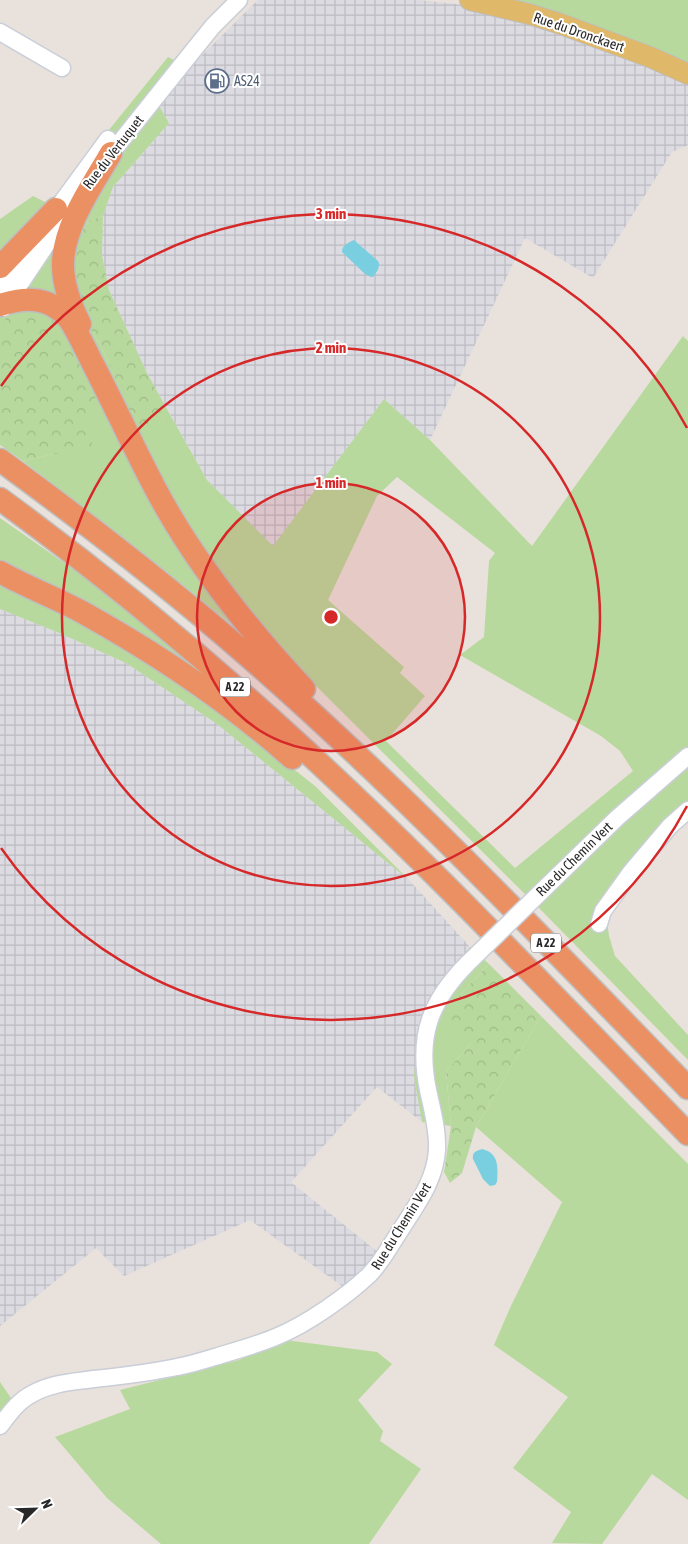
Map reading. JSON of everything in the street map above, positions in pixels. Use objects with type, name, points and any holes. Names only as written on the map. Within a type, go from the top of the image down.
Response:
[{"type":"highway","points":[[111,153],[73,223],[65,248],[63,264],[72,308],[96,358],[117,410]]},
{"type":"highway","points":[[0,267],[56,209]]},
{"type":"highway","points":[[2,303],[37,300],[53,305],[65,314],[74,327],[168,512],[218,586],[257,636],[326,713],[374,761],[402,799]]},
{"type":"highway","name":"A 22","points":[[0,460],[112,544],[196,612],[304,706],[402,799],[688,1088]]},
{"type":"highway","name":"A 22","points":[[0,499],[104,578],[212,667],[326,770],[453,894],[688,1134]]},
{"type":"highway","points":[[2,574],[98,621],[203,689],[285,751],[397,852],[453,894]]},
{"type":"main road","name":"Rue du Dronckaert","points":[[470,0],[551,21],[650,57],[687,73]]},
{"type":"main road","name":"Rue du Dronckaert","points":[[504,0],[538,7],[574,19],[645,49],[687,73]]},
{"type":"street","name":"Rue du Vertuquet","points":[[2,303],[56,209],[114,131],[225,0]]},
{"type":"street","name":"Rue du Vertuquet","points":[[2,303],[111,153],[217,22],[239,0]]},
{"type":"street","points":[[0,32],[62,68]]},
{"type":"street","name":"Rue du Chemin Vert","points":[[0,1426],[12,1410],[26,1398],[48,1386],[179,1367],[278,1336],[302,1324],[340,1299],[369,1275],[380,1263],[416,1206],[426,1190],[432,1175],[436,1156],[436,1135],[424,1059],[425,1038],[429,1020],[438,1000],[450,982],[468,963],[616,818],[688,756]]},
{"type":"street","points":[[599,924],[602,911],[630,872],[670,826],[688,810]]},
{"type":"shaded area","points":[[258,0],[419,0],[465,5],[537,22],[633,57],[688,84],[688,145],[672,152],[593,278],[525,238],[430,440],[384,399],[273,547],[207,480],[147,373],[109,290],[102,255],[103,216],[113,187],[169,123],[158,104],[189,68]]},
{"type":"shaded area","points":[[0,609],[126,663],[217,724],[409,880],[470,947],[446,976],[414,1077],[422,1122],[377,1087],[291,1182],[379,1253],[346,1289],[250,1220],[124,1276],[96,1248],[0,1326]]},
{"type":"green space","points":[[466,0],[688,0],[688,84],[633,57]]},
{"type":"green space","points":[[168,57],[189,68],[158,104],[169,123],[113,187],[103,216],[88,221],[79,237],[83,317],[102,348],[138,430],[172,418],[207,480],[273,546],[384,399],[430,440],[532,546],[683,336],[688,341],[688,803],[612,904],[607,921],[615,956],[688,1035],[688,1060],[540,909],[300,670],[236,628],[23,461],[54,454],[0,327],[0,219],[33,196],[49,204]],"holes":[[[397,477],[495,553],[489,561],[484,637],[460,655],[601,736],[620,751],[633,771],[515,868],[386,741],[425,696],[400,673],[404,667],[328,600],[377,496]]]},
{"type":"green space","points":[[103,216],[102,255],[109,290],[147,373],[172,418],[138,431],[102,348],[83,317],[72,275],[74,253],[79,237],[88,221]]},
{"type":"green space","points":[[36,307],[65,321],[98,394],[87,410],[93,449],[54,454],[23,461],[0,445],[0,327],[11,313],[23,308]]},
{"type":"green space","points":[[0,518],[103,590],[228,693],[223,713],[315,786],[409,880],[217,724],[126,663],[0,609]]},
{"type":"green space","points":[[470,947],[489,964],[460,995],[471,1044],[446,1071],[451,1126],[422,1122],[414,1077],[418,1036],[446,976]]},
{"type":"green space","points":[[489,964],[541,1016],[476,1127],[462,1173],[450,1183],[444,1172],[451,1126],[446,1071],[471,1044],[453,1032],[452,1014],[460,995]]},
{"type":"green space","points":[[541,1016],[688,1164],[688,1500],[652,1474],[602,1544],[552,1543],[571,1512],[513,1468],[568,1397],[494,1345],[562,1202],[476,1127]]},
{"type":"green space","points":[[285,1340],[377,1352],[392,1364],[358,1400],[383,1431],[380,1441],[421,1469],[369,1544],[161,1544],[107,1498],[55,1437],[130,1409],[120,1390],[239,1360]]},
{"type":"green space","points":[[0,1382],[13,1401],[0,1418]]},
{"type":"water","points":[[354,240],[378,261],[379,267],[373,277],[365,274],[342,252],[344,246]]},
{"type":"water","points":[[482,1149],[492,1154],[496,1161],[497,1182],[495,1185],[490,1186],[483,1179],[473,1159],[474,1153]]},
{"type":"place","name":"AS24","points":[[217,81]]}]
